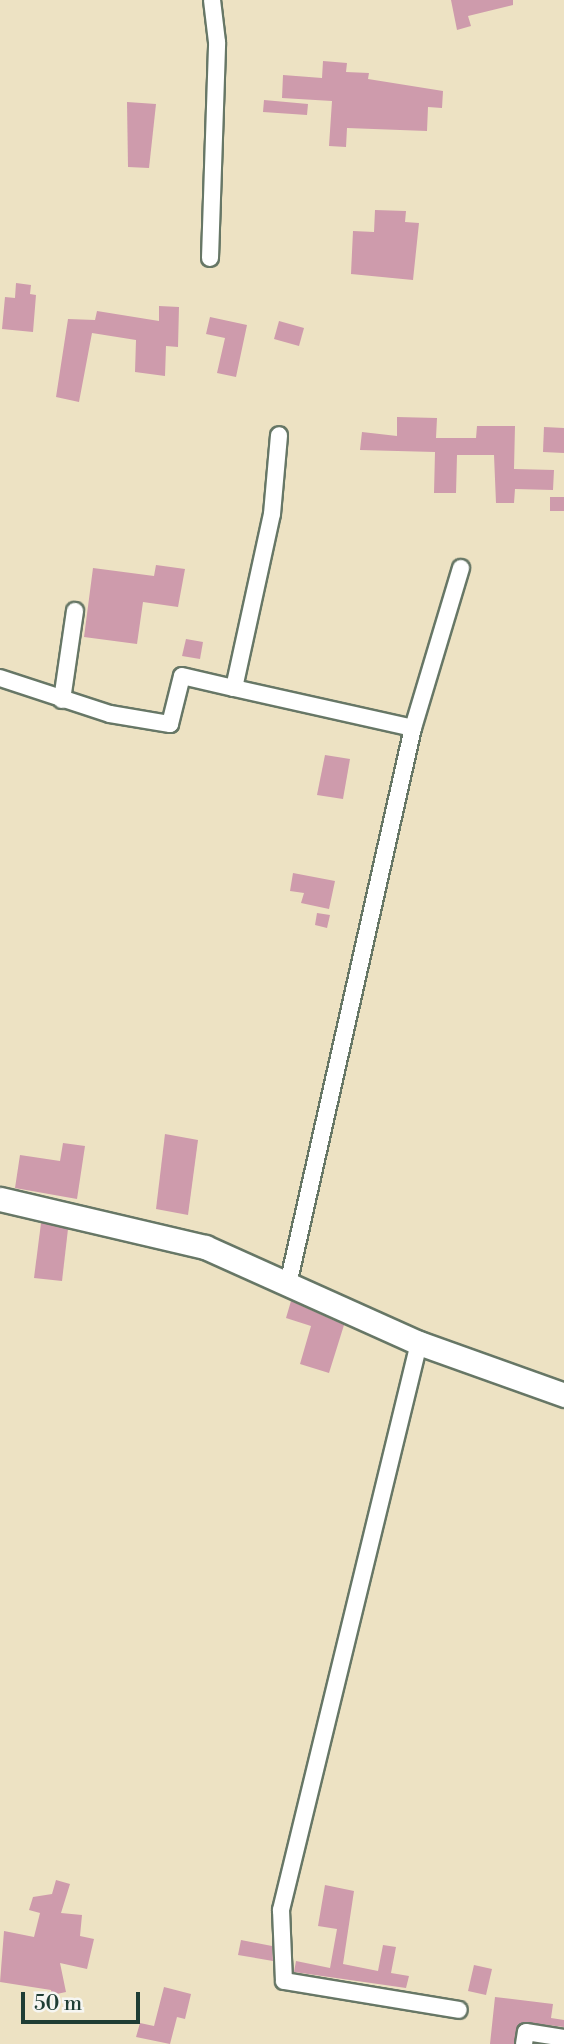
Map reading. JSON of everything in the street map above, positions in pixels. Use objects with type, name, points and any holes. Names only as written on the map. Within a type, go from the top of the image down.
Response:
[{"type":"street","points":[[210,258],[217,43],[212,0]]},
{"type":"street","points":[[234,688],[272,514],[279,435]]},
{"type":"street","points":[[289,1280],[413,728],[461,568]]},
{"type":"street","points":[[62,701],[75,611]]},
{"type":"street","points":[[0,678],[62,701],[170,724],[181,677],[413,728]]},
{"type":"street","points":[[0,1199],[205,1247],[289,1280],[419,1343],[564,1395]]},
{"type":"street","points":[[419,1343],[281,1910],[284,1981],[458,2010]]},
{"type":"street","points":[[524,2044],[526,2032],[564,2038]]},
{"type":"building","points":[[451,0],[513,0],[513,5],[468,16],[471,26],[457,30]]},
{"type":"building","points":[[323,61],[347,63],[346,72],[369,73],[368,79],[443,91],[442,108],[428,107],[427,131],[347,128],[346,147],[329,146],[332,101],[282,98],[283,75],[322,78]]},
{"type":"building","points":[[264,100],[308,104],[307,115],[263,112]]},
{"type":"building","points":[[127,102],[156,104],[149,168],[128,167]]},
{"type":"building","points":[[375,210],[406,211],[405,222],[419,223],[413,280],[351,274],[353,231],[374,232]]},
{"type":"building","points":[[16,283],[31,285],[30,294],[36,295],[33,332],[2,329],[5,297],[15,298]]},
{"type":"building","points":[[159,306],[179,307],[178,347],[166,346],[165,376],[135,372],[136,340],[92,333],[79,402],[56,397],[68,319],[95,320],[97,311],[159,321]]},
{"type":"building","points":[[210,317],[247,325],[236,377],[217,373],[225,338],[206,334]]},
{"type":"building","points":[[279,321],[304,328],[299,346],[274,339]]},
{"type":"building","points":[[397,417],[437,418],[436,438],[476,438],[477,426],[515,426],[514,469],[554,470],[553,490],[515,489],[514,503],[496,503],[494,455],[457,455],[456,493],[434,493],[435,452],[360,450],[362,432],[397,436]]},
{"type":"building","points":[[544,427],[564,428],[564,453],[543,452]]},
{"type":"building","points":[[550,497],[564,497],[564,511],[550,511]]},
{"type":"building","points":[[156,565],[185,569],[178,607],[143,602],[137,644],[84,637],[93,568],[154,576]]},
{"type":"building","points":[[186,639],[203,642],[200,659],[182,656]]},
{"type":"building","points":[[325,755],[350,759],[343,799],[317,795]]},
{"type":"building","points":[[293,873],[335,881],[329,909],[301,903],[304,893],[290,891]]},
{"type":"building","points":[[317,913],[330,915],[327,928],[315,925]]},
{"type":"building","points":[[165,1134],[198,1140],[188,1215],[156,1209]]},
{"type":"building","points":[[63,1143],[85,1146],[77,1199],[15,1188],[20,1155],[60,1161]]},
{"type":"building","points":[[41,1223],[68,1229],[62,1281],[34,1278]]},
{"type":"building","points":[[291,1301],[344,1325],[329,1373],[300,1364],[311,1326],[286,1318]]},
{"type":"building","points":[[56,1880],[70,1884],[61,1913],[82,1915],[80,1936],[94,1939],[87,1969],[60,1963],[66,1992],[52,1995],[51,1990],[0,1982],[4,1931],[34,1937],[40,1913],[29,1910],[33,1897],[52,1894]]},
{"type":"building","points":[[325,1885],[354,1891],[343,1964],[378,1971],[383,1945],[396,1947],[391,1973],[409,1976],[406,1988],[294,1972],[296,1961],[330,1968],[337,1929],[318,1926]]},
{"type":"building","points":[[241,1940],[272,1946],[273,1961],[238,1955]]},
{"type":"building","points":[[474,1965],[492,1969],[486,1995],[468,1991]]},
{"type":"building","points":[[164,1987],[191,1994],[185,2019],[177,2017],[170,2044],[136,2037],[140,2023],[154,2026]]},
{"type":"building","points":[[495,1997],[553,2004],[551,2018],[564,2020],[564,2027],[523,2022],[514,2044],[490,2044]]}]
